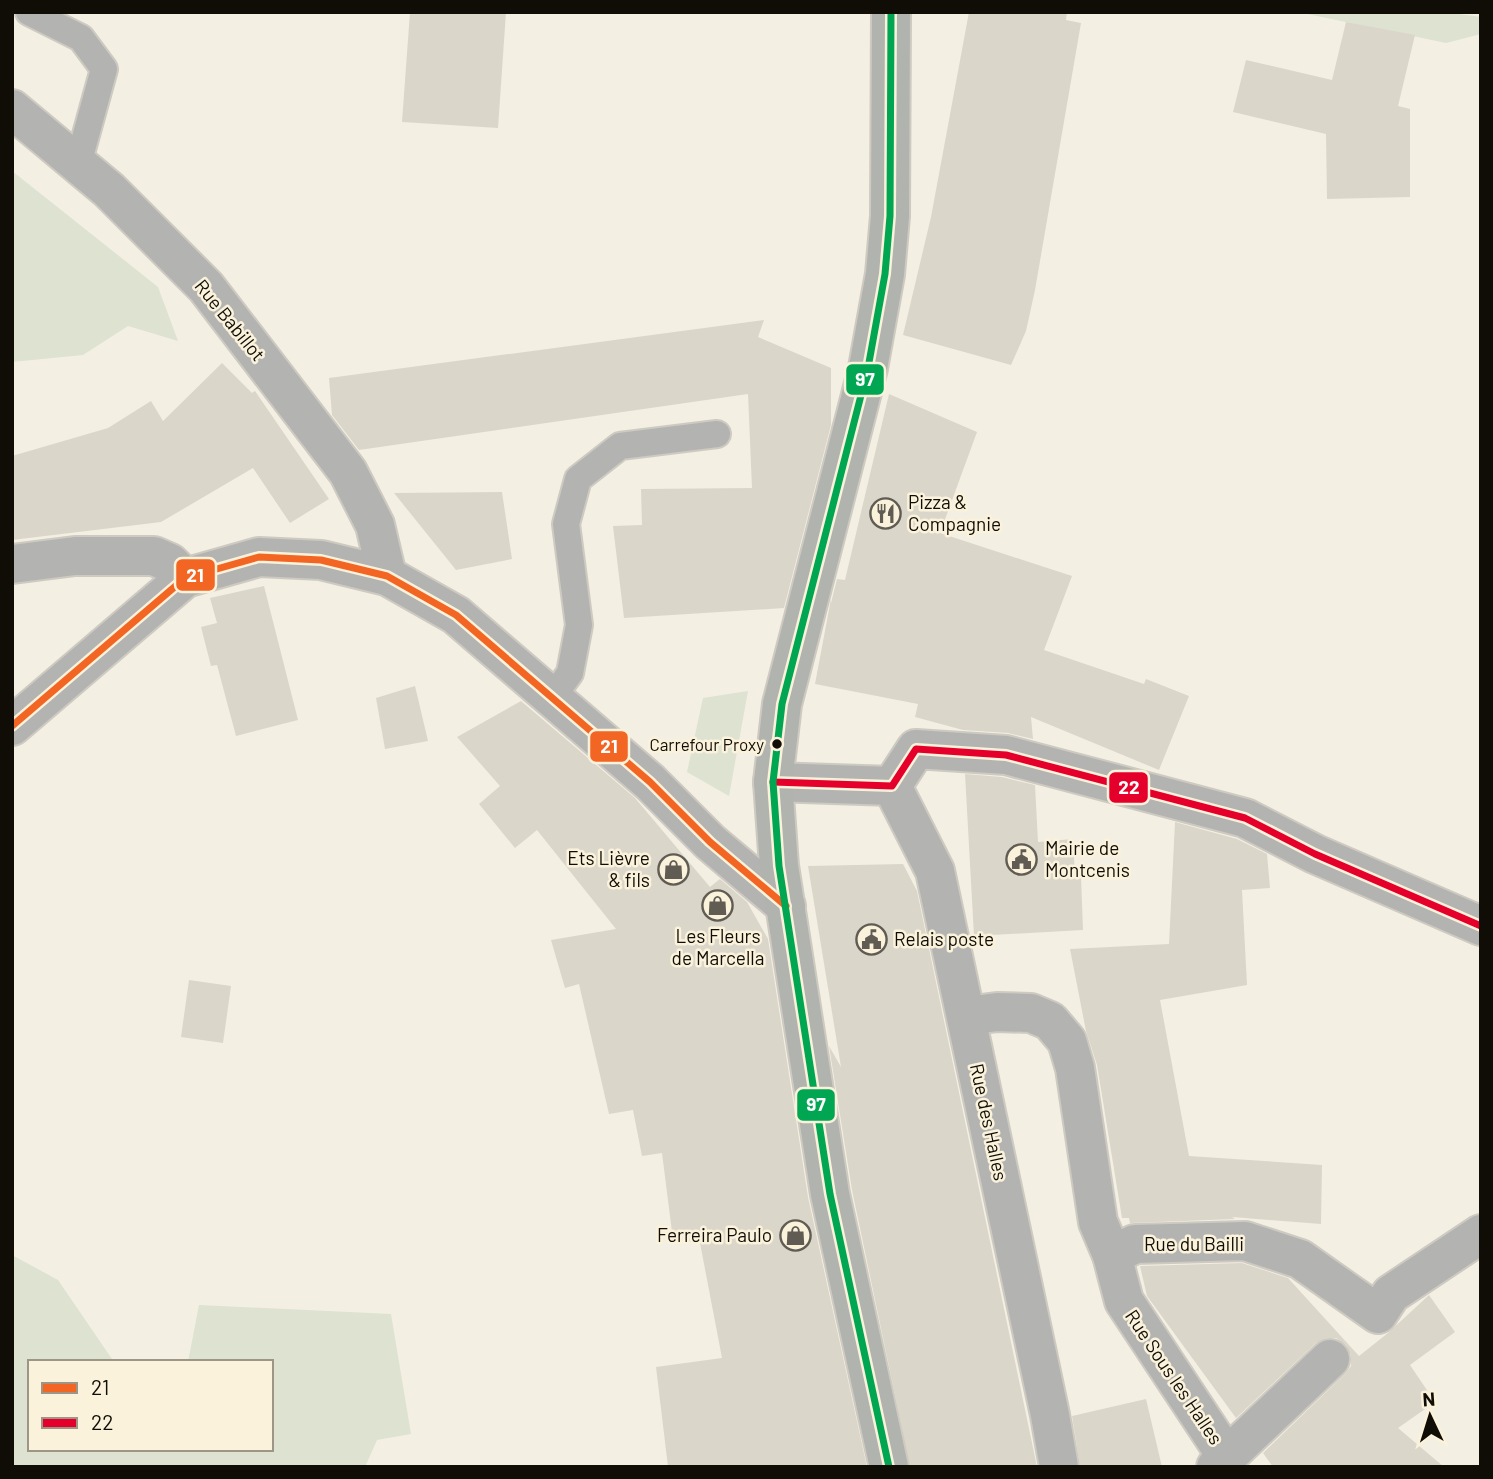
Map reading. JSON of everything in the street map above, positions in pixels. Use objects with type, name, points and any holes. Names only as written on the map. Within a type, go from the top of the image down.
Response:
[{"type":"main road","points":[[889,1467],[830,1194],[779,866],[773,782],[782,704],[798,632],[868,368],[885,274],[890,216],[891,12]]},
{"type":"street","name":"Rue Babillot","points":[[12,109],[110,190],[206,287],[348,472],[375,525],[387,576]]},
{"type":"street","points":[[12,564],[75,556],[154,556],[170,564],[185,578]]},
{"type":"street","points":[[12,726],[185,578],[259,557],[321,560],[387,576],[456,615],[650,782],[710,842],[786,906]]},
{"type":"street","points":[[773,782],[892,786],[916,749],[1006,755],[1245,818],[1315,854],[1481,926]]},
{"type":"street","name":"Rue des Halles","points":[[892,786],[935,871],[1059,1467]]},
{"type":"street","name":"Rue Sous les Halles","points":[[967,1016],[997,1012],[1031,1013],[1051,1021],[1068,1041],[1075,1068],[1098,1222],[1112,1255],[1124,1301],[1222,1462],[1330,1359]]},
{"type":"street","name":"Rue du Bailli","points":[[1112,1255],[1135,1244],[1245,1241],[1300,1259],[1378,1314],[1391,1294],[1481,1234]]},
{"type":"lane","points":[[43,16],[81,38],[104,69],[78,164]]},
{"type":"lane","points":[[552,698],[570,673],[579,625],[566,524],[578,479],[620,446],[717,434]]},
{"type":"green space","points":[[1298,12],[1444,12],[1481,17],[1481,34],[1446,43]]},
{"type":"green space","points":[[12,171],[158,287],[178,341],[128,326],[83,355],[12,362]]},
{"type":"green space","points":[[748,691],[729,796],[687,772],[703,698]]},
{"type":"green space","points":[[12,1255],[58,1280],[113,1360],[28,1360],[28,1451],[273,1451],[273,1360],[188,1360],[199,1305],[391,1314],[411,1434],[377,1440],[365,1467],[12,1467]]},
{"type":"building","points":[[410,12],[506,12],[498,128],[402,122]]},
{"type":"building","points":[[969,12],[1067,12],[1066,20],[1081,23],[1035,290],[1026,331],[1011,365],[903,335],[931,217]]},
{"type":"building","points":[[1346,22],[1415,35],[1398,106],[1410,109],[1410,197],[1327,199],[1326,134],[1233,112],[1246,60],[1332,80]]},
{"type":"building","points":[[764,320],[758,337],[831,368],[831,425],[784,608],[624,618],[613,526],[642,525],[641,489],[752,488],[748,394],[359,450],[332,415],[329,378]]},
{"type":"building","points":[[222,363],[252,393],[255,391],[329,499],[290,523],[253,468],[161,522],[12,540],[12,456],[108,428],[151,401],[163,421]]},
{"type":"building","points":[[889,394],[977,432],[940,533],[1072,576],[1044,650],[1144,684],[1146,679],[1189,696],[1159,770],[1031,717],[1033,739],[1008,733],[963,730],[915,717],[918,704],[815,684],[831,599],[831,603],[837,579],[845,580]]},
{"type":"building","points":[[502,492],[512,559],[456,570],[394,493]]},
{"type":"building","points":[[264,586],[298,720],[236,736],[217,665],[211,666],[201,627],[217,623],[210,598]]},
{"type":"building","points":[[415,686],[428,741],[385,749],[376,698]]},
{"type":"building","points":[[521,701],[635,798],[710,887],[720,879],[747,902],[768,939],[808,1197],[867,1467],[668,1467],[656,1367],[722,1358],[700,1243],[684,1241],[682,1233],[672,1232],[662,1153],[642,1156],[633,1110],[609,1114],[579,984],[565,988],[551,940],[616,929],[537,830],[515,848],[479,804],[500,786],[457,737]]},
{"type":"building","name":"Mairie de Montcenis","points":[[965,774],[1002,777],[1035,785],[1038,842],[1073,839],[1075,876],[1081,876],[1083,930],[974,936]]},
{"type":"building","points":[[1175,822],[1237,839],[1267,854],[1270,888],[1242,890],[1247,985],[1160,1000],[1189,1156],[1322,1165],[1321,1224],[1232,1217],[1235,1219],[1130,1223],[1129,1218],[1122,1218],[1097,1065],[1086,1031],[1070,949],[1169,944]]},
{"type":"building","points":[[903,864],[917,891],[1037,1467],[910,1467],[852,1190],[829,1046],[841,1067],[808,866]]},
{"type":"building","points":[[189,980],[231,986],[223,1043],[181,1037]]},
{"type":"building","points":[[1242,1263],[1288,1278],[1359,1356],[1429,1295],[1455,1332],[1410,1365],[1435,1402],[1398,1428],[1444,1467],[1273,1467],[1263,1453],[1345,1374],[1351,1366],[1351,1355],[1346,1345],[1336,1338],[1326,1338],[1316,1343],[1236,1418],[1147,1296],[1140,1266]]},
{"type":"building","points":[[1146,1399],[1162,1467],[1080,1467],[1072,1416]]},
{"type":"transit line","name":"97","points":[[889,1467],[830,1194],[779,866],[773,782],[782,704],[868,368],[885,274],[890,216],[891,12]]},
{"type":"transit line","name":"21","points":[[12,726],[185,578],[259,557],[321,560],[387,576],[456,615],[650,782],[710,842],[786,906]]},
{"type":"transit line","name":"22","points":[[773,782],[892,786],[916,749],[1006,755],[1245,818],[1315,854],[1481,926]]},
{"type":"place","name":"Pizza & Compagnie","points":[[885,513]]},
{"type":"place","name":"Carrefour Proxy","points":[[777,744]]},
{"type":"place","name":"Mairie de Montcenis","points":[[1022,859]]},
{"type":"place","name":"Ets Lièvre & fils","points":[[673,869]]},
{"type":"place","name":"Les Fleurs de Marcella","points":[[718,905]]},
{"type":"place","name":"Relais poste","points":[[871,939]]},
{"type":"place","name":"Ferreira Paulo","points":[[795,1235]]}]
